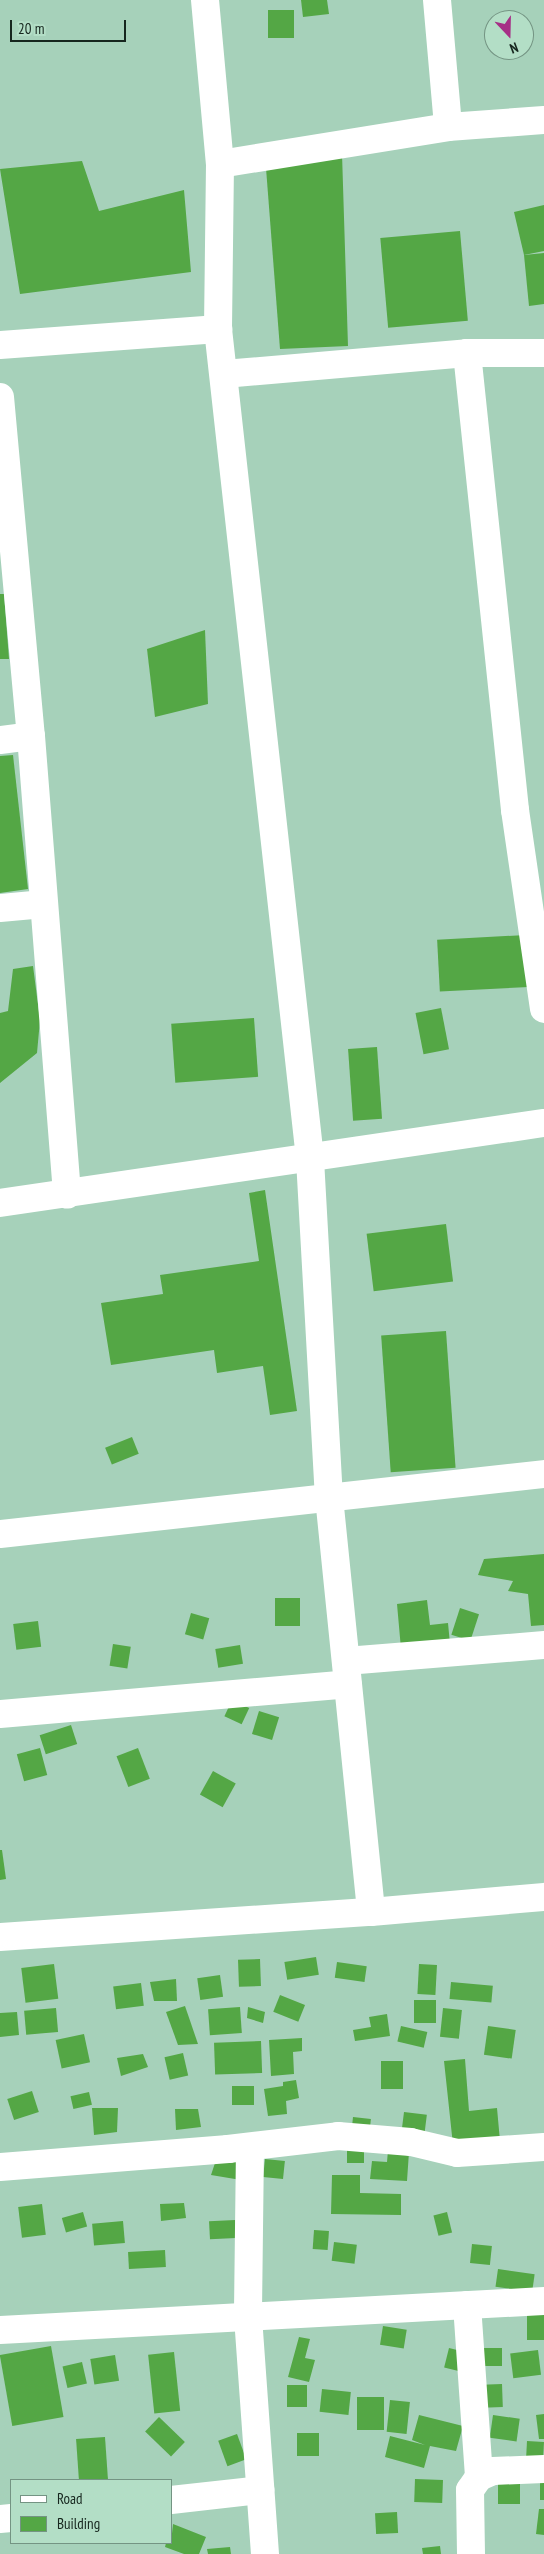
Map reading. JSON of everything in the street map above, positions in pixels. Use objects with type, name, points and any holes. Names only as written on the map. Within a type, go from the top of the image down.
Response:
[{"type":"street","points":[[205,0],[220,164],[218,328],[310,1160],[329,1497],[371,1912]]},
{"type":"street","points":[[437,0],[448,127]]},
{"type":"street","points":[[220,164],[448,127],[544,120]]},
{"type":"street","points":[[0,345],[218,328]]},
{"type":"street","points":[[224,374],[467,353],[544,353]]},
{"type":"street","points":[[467,353],[515,810],[544,1009]]},
{"type":"street","points":[[0,397],[8,578],[31,736],[67,1195]]},
{"type":"street","points":[[0,740],[31,736]]},
{"type":"street","points":[[0,908],[44,904]]},
{"type":"street","points":[[0,1204],[310,1160],[544,1124]]},
{"type":"street","points":[[0,1534],[544,1474]]},
{"type":"street","points":[[0,1714],[347,1672],[544,1645]]},
{"type":"street","points":[[0,1937],[371,1912],[544,1897]]},
{"type":"street","points":[[0,2167],[250,2147],[338,2136],[411,2142],[457,2154],[544,2148]]},
{"type":"street","points":[[250,2147],[248,2318],[265,2554]]},
{"type":"street","points":[[0,2330],[544,2301]]},
{"type":"street","points":[[467,2305],[479,2478]]},
{"type":"street","points":[[471,2554],[470,2490],[479,2478],[493,2471],[544,2469]]},
{"type":"street","points":[[172,2500],[260,2490]]},
{"type":"building","points":[[301,0],[327,0],[329,14],[303,17]]},
{"type":"building","points":[[268,10],[294,10],[294,38],[268,38]]},
{"type":"building","points":[[342,153],[348,346],[280,349],[266,168]]},
{"type":"building","points":[[82,161],[99,211],[184,190],[191,272],[20,294],[0,169]]},
{"type":"building","points":[[544,205],[544,251],[524,255],[514,212]]},
{"type":"building","points":[[460,231],[468,321],[388,328],[380,238]]},
{"type":"building","points":[[544,253],[544,304],[529,306],[524,255]]},
{"type":"building","points":[[0,594],[4,594],[9,659],[0,659]]},
{"type":"building","points":[[205,630],[208,704],[155,717],[147,649]]},
{"type":"building","points":[[13,755],[28,889],[0,893],[0,756]]},
{"type":"building","points":[[526,935],[529,987],[440,992],[437,940]]},
{"type":"building","points":[[33,966],[40,1020],[37,1053],[0,1083],[0,1013],[8,1011],[13,969]]},
{"type":"building","points":[[441,1008],[449,1049],[423,1054],[415,1013]]},
{"type":"building","points":[[254,1018],[258,1077],[175,1083],[171,1024]]},
{"type":"building","points":[[377,1047],[382,1119],[353,1121],[348,1049]]},
{"type":"building","points":[[265,1190],[297,1411],[270,1415],[263,1366],[217,1373],[214,1350],[111,1365],[101,1303],[163,1294],[160,1275],[259,1261],[249,1193]]},
{"type":"building","points":[[446,1224],[453,1282],[374,1291],[367,1234]]},
{"type":"building","points":[[446,1331],[456,1468],[391,1472],[381,1336]]},
{"type":"building","points":[[132,1437],[139,1454],[112,1465],[105,1448]]},
{"type":"building","points":[[544,1554],[544,1625],[531,1626],[528,1594],[508,1591],[513,1581],[478,1575],[484,1559]]},
{"type":"building","points":[[275,1598],[300,1598],[300,1626],[275,1626]]},
{"type":"building","points":[[427,1600],[430,1625],[448,1623],[450,1644],[401,1649],[397,1604]]},
{"type":"building","points":[[460,1608],[479,1614],[470,1641],[451,1635]]},
{"type":"building","points":[[191,1613],[209,1618],[203,1639],[185,1634]]},
{"type":"building","points":[[38,1621],[41,1647],[16,1650],[13,1624]]},
{"type":"building","points":[[113,1644],[131,1647],[127,1669],[110,1666]]},
{"type":"building","points":[[240,1645],[243,1664],[218,1668],[215,1649]]},
{"type":"building","points":[[232,1700],[249,1708],[242,1724],[224,1716]]},
{"type":"building","points":[[259,1711],[279,1717],[272,1740],[252,1734]]},
{"type":"building","points":[[71,1725],[77,1744],[46,1754],[40,1735]]},
{"type":"building","points":[[40,1748],[47,1775],[24,1781],[17,1754]]},
{"type":"building","points":[[138,1748],[150,1779],[128,1787],[117,1756]]},
{"type":"building","points":[[213,1771],[236,1784],[223,1807],[200,1795]]},
{"type":"building","points":[[0,1850],[2,1850],[6,1879],[0,1880]]},
{"type":"building","points":[[316,1957],[319,1975],[287,1980],[284,1962]]},
{"type":"building","points":[[260,1959],[261,1986],[239,1987],[238,1960]]},
{"type":"building","points":[[337,1962],[367,1966],[364,1982],[335,1978]]},
{"type":"building","points":[[54,1964],[58,1999],[26,2003],[21,1968]]},
{"type":"building","points":[[419,1964],[437,1965],[435,1995],[417,1994]]},
{"type":"building","points":[[220,1975],[223,1997],[200,2000],[197,1978]]},
{"type":"building","points":[[176,1979],[177,2001],[154,2001],[150,1982]]},
{"type":"building","points":[[451,1982],[493,1986],[491,2003],[450,1999]]},
{"type":"building","points":[[141,1983],[144,2006],[116,2009],[113,1986]]},
{"type":"building","points":[[280,1995],[305,2005],[298,2022],[273,2012]]},
{"type":"building","points":[[414,2000],[436,2000],[436,2023],[414,2023]]},
{"type":"building","points":[[185,2006],[198,2044],[178,2045],[166,2012]]},
{"type":"building","points":[[240,2007],[242,2033],[210,2035],[208,2009]]},
{"type":"building","points":[[248,2007],[265,2012],[263,2023],[247,2018]]},
{"type":"building","points":[[56,2008],[58,2032],[26,2035],[24,2011]]},
{"type":"building","points":[[443,2008],[462,2010],[459,2039],[440,2037]]},
{"type":"building","points":[[17,2012],[19,2035],[0,2037],[0,2013]]},
{"type":"building","points":[[387,2014],[390,2036],[355,2041],[353,2030],[371,2027],[369,2017]]},
{"type":"building","points":[[401,2026],[427,2032],[424,2048],[397,2042]]},
{"type":"building","points":[[488,2026],[516,2030],[512,2059],[484,2055]]},
{"type":"building","points":[[84,2034],[90,2062],[62,2068],[56,2040]]},
{"type":"building","points":[[302,2038],[302,2051],[293,2052],[294,2074],[271,2076],[269,2040]]},
{"type":"building","points":[[261,2041],[262,2073],[215,2075],[214,2043]]},
{"type":"building","points":[[183,2053],[188,2075],[170,2080],[164,2057]]},
{"type":"building","points":[[143,2054],[148,2067],[121,2076],[117,2058]]},
{"type":"building","points":[[465,2059],[469,2111],[497,2108],[500,2141],[453,2145],[444,2061]]},
{"type":"building","points":[[381,2061],[403,2061],[403,2089],[381,2089]]},
{"type":"building","points":[[296,2080],[299,2098],[286,2101],[287,2114],[268,2116],[264,2089],[283,2086],[283,2082]]},
{"type":"building","points":[[232,2086],[254,2086],[254,2105],[232,2105]]},
{"type":"building","points":[[32,2091],[39,2112],[14,2120],[7,2099]]},
{"type":"building","points":[[89,2092],[92,2105],[73,2109],[70,2096]]},
{"type":"building","points":[[92,2108],[118,2108],[117,2132],[94,2135]]},
{"type":"building","points":[[175,2109],[198,2109],[201,2127],[176,2130]]},
{"type":"building","points":[[404,2112],[427,2115],[425,2132],[402,2129]]},
{"type":"building","points":[[353,2117],[371,2119],[369,2134],[351,2132]]},
{"type":"building","points":[[347,2146],[364,2146],[364,2163],[347,2163]]},
{"type":"building","points":[[388,2150],[409,2152],[407,2181],[370,2179],[372,2161],[387,2162]]},
{"type":"building","points":[[265,2159],[285,2161],[283,2179],[263,2177]]},
{"type":"building","points":[[216,2160],[244,2162],[241,2180],[211,2175]]},
{"type":"building","points":[[332,2175],[360,2175],[360,2193],[401,2194],[401,2215],[331,2214]]},
{"type":"building","points":[[184,2203],[186,2218],[161,2221],[160,2204]]},
{"type":"building","points":[[42,2204],[46,2235],[22,2238],[18,2207]]},
{"type":"building","points":[[83,2212],[87,2226],[66,2232],[62,2218]]},
{"type":"building","points":[[447,2212],[452,2232],[438,2236],[433,2215]]},
{"type":"building","points":[[235,2220],[236,2238],[210,2239],[209,2221]]},
{"type":"building","points":[[123,2221],[125,2243],[94,2246],[92,2224]]},
{"type":"building","points":[[314,2230],[329,2231],[328,2250],[313,2249]]},
{"type":"building","points":[[334,2242],[357,2245],[355,2264],[332,2261]]},
{"type":"building","points":[[472,2244],[492,2246],[490,2265],[470,2263]]},
{"type":"building","points":[[165,2250],[166,2267],[129,2269],[128,2252]]},
{"type":"building","points":[[498,2269],[535,2274],[532,2292],[495,2287]]},
{"type":"building","points":[[527,2310],[544,2310],[544,2340],[527,2340]]},
{"type":"building","points":[[383,2326],[407,2330],[404,2349],[380,2345]]},
{"type":"building","points":[[299,2337],[310,2339],[305,2358],[315,2360],[309,2382],[288,2377]]},
{"type":"building","points":[[51,2346],[64,2417],[12,2426],[0,2355]]},
{"type":"building","points":[[449,2348],[469,2353],[465,2372],[444,2367]]},
{"type":"building","points":[[480,2348],[502,2348],[502,2366],[480,2366]]},
{"type":"building","points":[[538,2350],[541,2375],[513,2378],[510,2353]]},
{"type":"building","points":[[174,2352],[180,2411],[154,2413],[148,2355]]},
{"type":"building","points":[[115,2355],[119,2381],[94,2385],[90,2359]]},
{"type":"building","points":[[82,2362],[87,2383],[67,2388],[63,2366]]},
{"type":"building","points":[[502,2384],[503,2407],[483,2408],[482,2385]]},
{"type":"building","points":[[287,2385],[307,2385],[307,2407],[287,2407]]},
{"type":"building","points":[[322,2389],[351,2392],[348,2415],[320,2412]]},
{"type":"building","points":[[357,2397],[384,2397],[384,2430],[357,2430]]},
{"type":"building","points":[[390,2400],[410,2402],[407,2434],[387,2432]]},
{"type":"building","points":[[544,2414],[544,2439],[539,2439],[536,2415]]},
{"type":"building","points":[[419,2415],[463,2426],[456,2451],[430,2446],[424,2468],[385,2457],[390,2436],[425,2445],[412,2440]]},
{"type":"building","points":[[493,2415],[520,2419],[517,2442],[490,2438]]},
{"type":"building","points":[[159,2417],[185,2442],[171,2456],[145,2431]]},
{"type":"building","points":[[297,2433],[319,2433],[319,2456],[297,2456]]},
{"type":"building","points":[[237,2434],[246,2459],[227,2466],[218,2441]]},
{"type":"building","points":[[105,2437],[108,2479],[79,2479],[76,2439]]},
{"type":"building","points":[[527,2441],[544,2442],[543,2461],[526,2460]]},
{"type":"building","points":[[540,2478],[544,2478],[544,2500],[540,2500]]},
{"type":"building","points":[[415,2479],[443,2480],[442,2503],[414,2502]]},
{"type":"building","points":[[498,2482],[520,2482],[520,2504],[498,2504]]},
{"type":"building","points":[[539,2509],[544,2509],[544,2535],[536,2534]]},
{"type":"building","points":[[397,2512],[398,2533],[376,2534],[375,2513]]},
{"type":"building","points":[[173,2524],[206,2537],[199,2554],[184,2554],[165,2547],[166,2544],[172,2544]]},
{"type":"building","points":[[440,2546],[441,2554],[423,2554],[422,2548]]},
{"type":"building","points":[[230,2547],[231,2554],[208,2554],[207,2549]]}]
